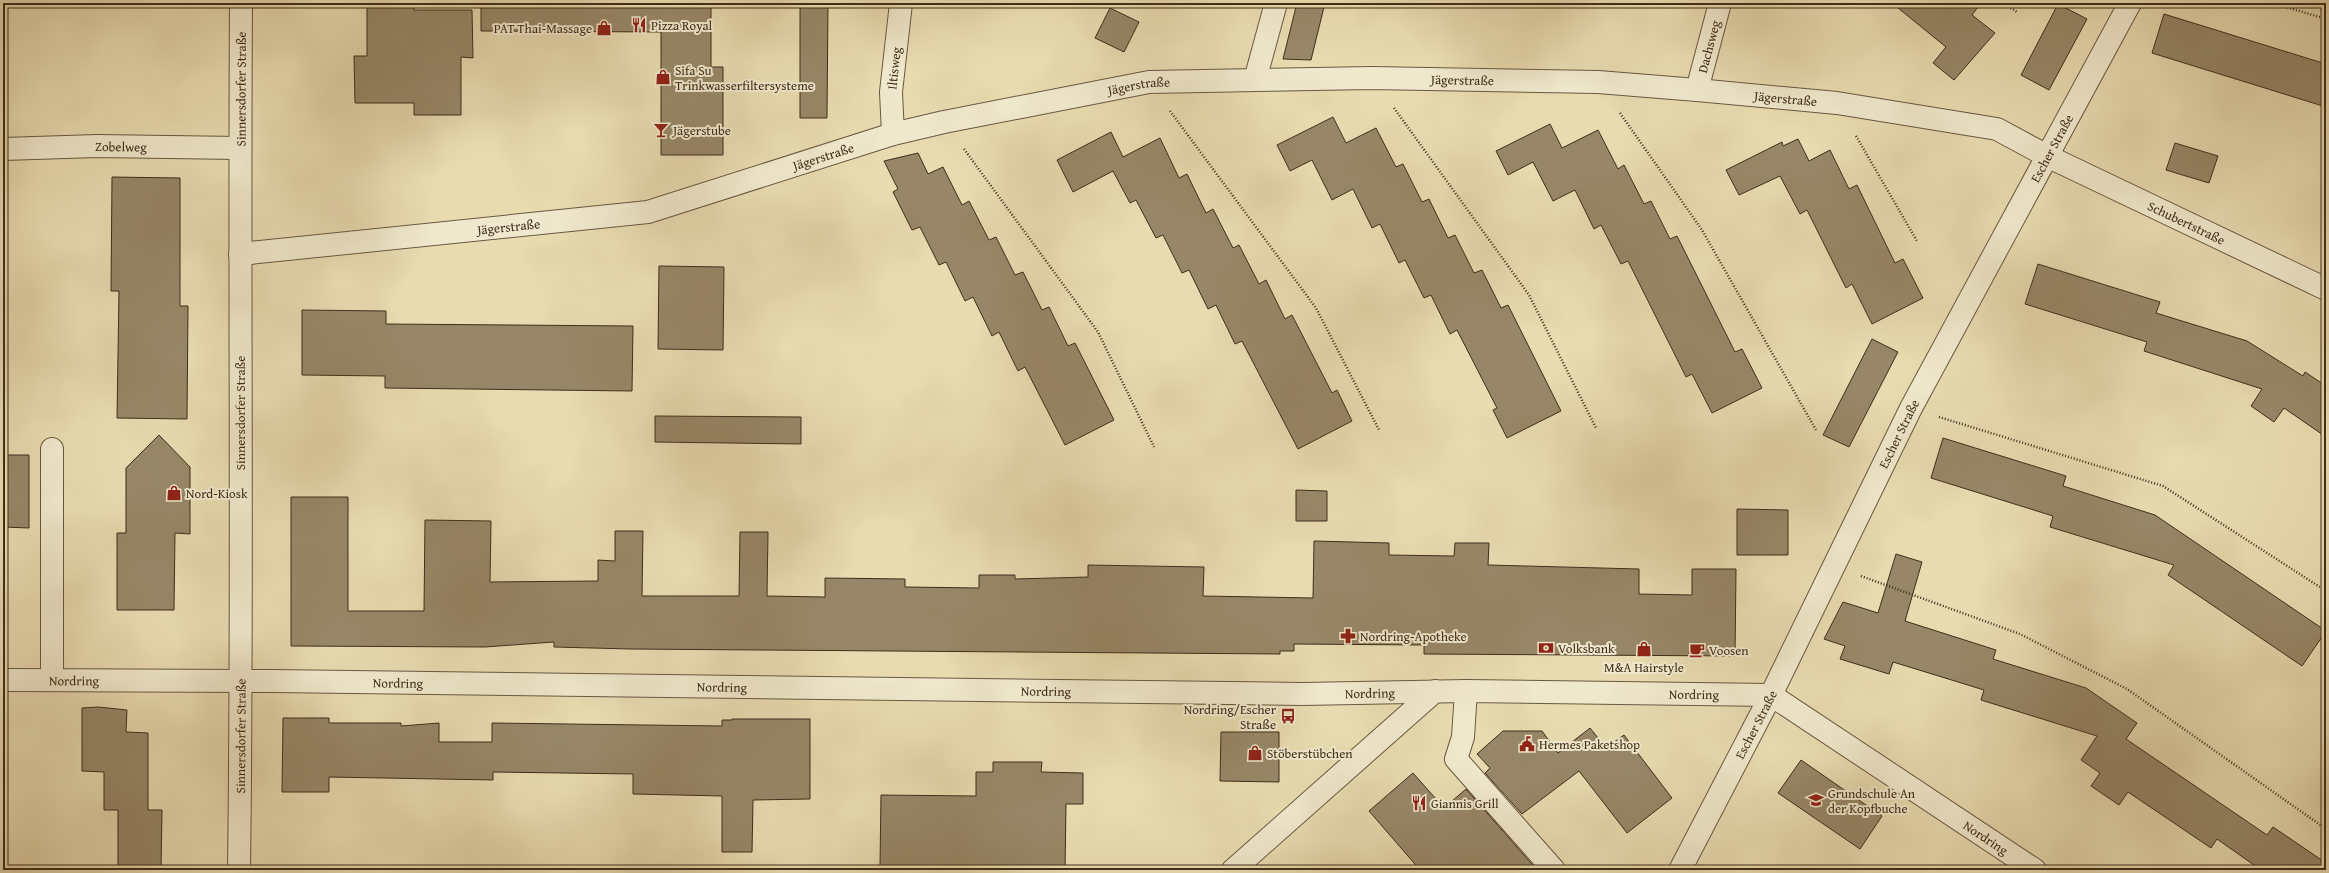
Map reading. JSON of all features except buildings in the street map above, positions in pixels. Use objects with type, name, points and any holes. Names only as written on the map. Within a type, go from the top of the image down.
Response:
[{"type":"street","name":"Sinnersdorfer Straße","points":[[239,870],[242,681],[240,254],[241,3]]},
{"type":"street","name":"Iltisweg","points":[[893,134],[891,92],[901,3]]},
{"type":"street","points":[[1255,80],[1276,3]]},
{"type":"street","name":"Dachsweg","points":[[1697,90],[1720,3]]},
{"type":"street","name":"Escher Straße","points":[[1680,870],[1836,566],[1911,408],[2130,3]]},
{"type":"street","name":"Jägerstraße","points":[[240,254],[648,212],[893,134],[944,122],[1149,82],[1372,78],[1598,82],[1697,90],[1837,103],[1997,129],[2047,156]]},
{"type":"street","name":"Zobelweg","points":[[3,149],[97,146],[240,148]]},
{"type":"street","name":"Schubertstraße","points":[[2047,156],[2326,289]]},
{"type":"street","points":[[52,449],[52,680]]},
{"type":"street","name":"Nordring","points":[[3,680],[242,681],[1302,694],[1466,691],[1771,695],[2035,870]]},
{"type":"street","points":[[1233,870],[1435,691]]},
{"type":"street","points":[[1466,691],[1463,737],[1456,759],[1554,870]]},
{"type":"path","points":[[2003,3],[2017,12]]},
{"type":"path","points":[[2273,3],[2326,19]]},
{"type":"path","points":[[1372,78],[1529,295],[1596,428]]},
{"type":"path","points":[[1149,82],[1316,308],[1379,430]]},
{"type":"path","points":[[1598,82],[1702,230],[1816,430]]},
{"type":"path","points":[[1837,103],[1917,241]]},
{"type":"path","points":[[944,122],[1098,332],[1154,447]]},
{"type":"path","points":[[1911,408],[2163,486],[2326,591]]},
{"type":"path","points":[[1836,566],[2020,634],[2127,689],[2326,830]]},
{"type":"place","name":"Pizza Royal","points":[[639,25]]},
{"type":"place","name":"PAT Thai-Massage","points":[[604,28]]},
{"type":"place","name":"Sifa Su Trinkwasserfiltersysteme","points":[[663,77]]},
{"type":"place","name":"Jägerstube","points":[[661,130]]},
{"type":"place","name":"Nord-Kiosk","points":[[174,493]]},
{"type":"place","name":"Nordring-Apotheke","points":[[1348,636]]},
{"type":"place","name":"Volksbank","points":[[1546,648]]},
{"type":"place","name":"M&A Hairstyle","points":[[1644,649]]},
{"type":"place","name":"Voosen","points":[[1697,650]]},
{"type":"place","name":"Nordring/Escher Straße","points":[[1288,716]]},
{"type":"place","name":"Hermes Paketshop","points":[[1527,744]]},
{"type":"place","name":"Stöberstübchen","points":[[1255,753]]},
{"type":"place","name":"Grundschule An der Kopfbuche","points":[[1816,800]]},
{"type":"place","name":"Giannis Grill","points":[[1419,803]]}]
